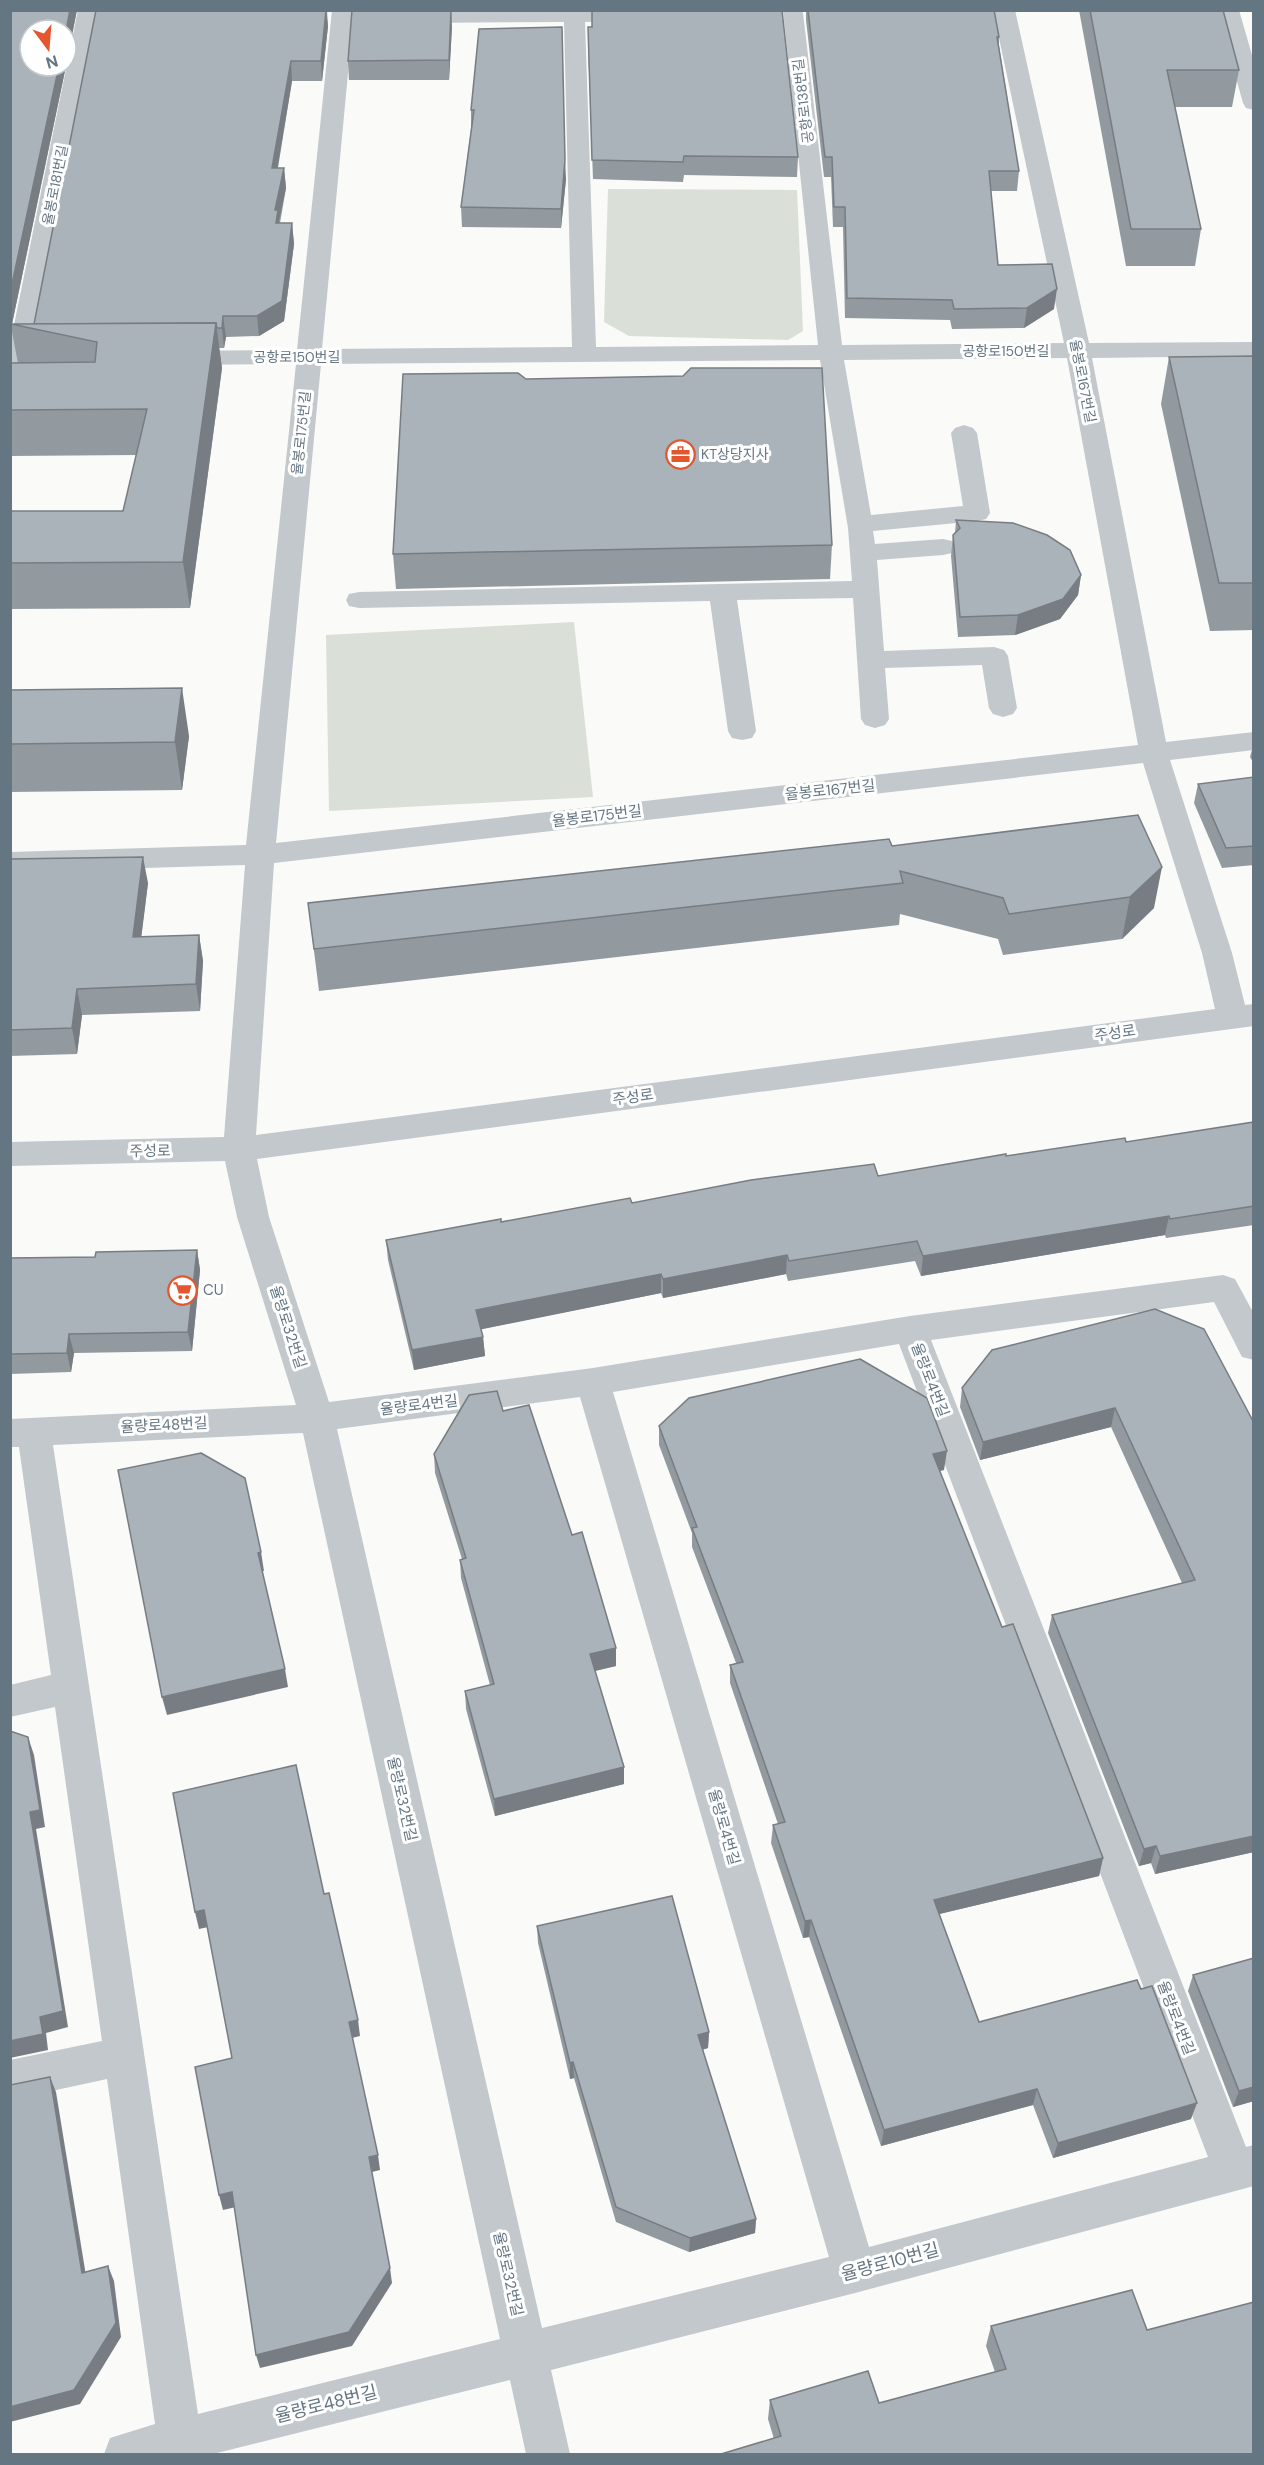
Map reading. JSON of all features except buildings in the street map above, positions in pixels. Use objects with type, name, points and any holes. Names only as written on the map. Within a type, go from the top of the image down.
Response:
[{"type":"street","name":"율봉로181번길","points":[[15,359],[89,10]]},
{"type":"street","name":"율봉로167번길","points":[[1004,10],[1078,351],[1154,753]]},
{"type":"street","points":[[1228,10],[1254,103]]},
{"type":"street","points":[[770,13],[816,12]]},
{"type":"street","points":[[389,17],[574,13],[654,14]]},
{"type":"street","points":[[574,13],[584,355]]},
{"type":"street","name":"공항로138번길","points":[[792,13],[831,353]]},
{"type":"street","name":"율봉로175번길","points":[[239,1149],[260,855],[309,357],[351,15]]},
{"type":"street","name":"공항로150번길","points":[[147,358],[1254,349]]},
{"type":"street","points":[[831,353],[863,553],[874,719]]},
{"type":"street","points":[[15,359],[89,359]]},
{"type":"street","points":[[859,524],[977,513],[964,434]]},
{"type":"street","points":[[863,553],[943,547]]},
{"type":"street","points":[[359,600],[866,589]]},
{"type":"street","points":[[722,592],[742,730]]},
{"type":"street","points":[[870,660],[994,656],[1004,708]]},
{"type":"street","name":"율봉로167번길","points":[[720,802],[1254,741]]},
{"type":"street","points":[[1154,753],[1217,952],[1243,1016]]},
{"type":"street","name":"율봉로175번길","points":[[10,862],[260,855],[720,802]]},
{"type":"street","name":"주성로","points":[[10,1154],[239,1149],[1243,1016]]},
{"type":"street","name":"율량로32번길","points":[[239,1149],[254,1217],[317,1418],[548,2454]]},
{"type":"street","name":"율량로4번길","points":[[317,1418],[593,1382],[910,1329],[1223,1288],[1254,1347]]},
{"type":"street","name":"율량로4번길","points":[[910,1329],[1244,2167]]},
{"type":"street","name":"율량로4번길","points":[[593,1382],[855,2272]]},
{"type":"street","name":"율량로48번길","points":[[22,1432],[317,1418]]},
{"type":"street","points":[[22,1432],[70,1687],[180,2441]]},
{"type":"street","points":[[10,1701],[70,1687]]},
{"type":"street","points":[[10,2080],[123,2056]]},
{"type":"street","name":"율량로10번길","points":[[526,2354],[855,2272],[1244,2167]]},
{"type":"street","name":"율량로48번길","points":[[126,2454],[526,2354]]},
{"type":"shaded area","points":[[608,189],[797,190],[803,331],[788,340],[629,336],[604,322]]},
{"type":"shaded area","points":[[574,622],[593,797],[329,811],[326,635]]},
{"type":"place","name":"KT상당지사","points":[[680,454]]},
{"type":"place","name":"CU","points":[[182,1290]]}]
